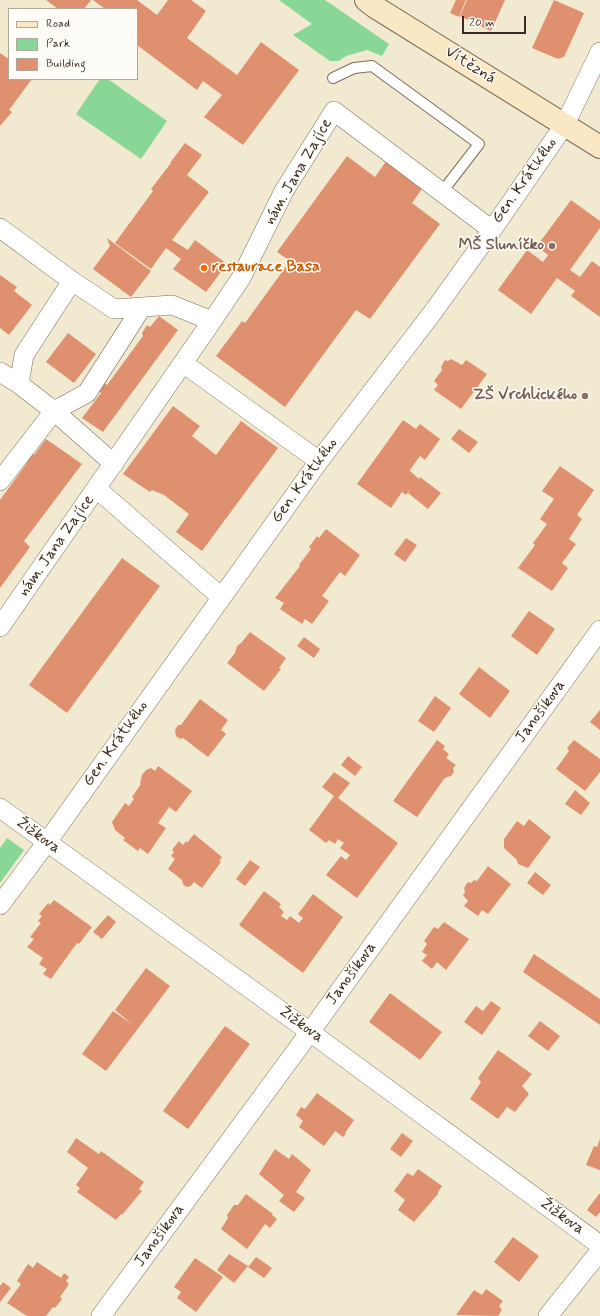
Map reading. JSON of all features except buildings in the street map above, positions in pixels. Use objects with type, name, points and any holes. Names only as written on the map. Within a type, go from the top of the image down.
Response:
[{"type":"main road","name":"Vítězná","points":[[373,2],[600,147]]},
{"type":"street","name":"Gen. Krátkého","points":[[0,904],[47,842],[319,461],[433,312],[492,230],[565,124],[600,52]]},
{"type":"street","name":"nám. Jana Zajíce","points":[[0,627],[97,489],[241,278],[284,191],[334,111],[492,230]]},
{"type":"street","points":[[0,228],[72,281],[114,309],[172,305],[212,321]]},
{"type":"street","points":[[19,384],[24,355],[72,281]]},
{"type":"street","points":[[0,481],[54,412],[86,393],[142,307]]},
{"type":"street","points":[[183,363],[319,461]]},
{"type":"street","points":[[0,372],[19,384],[54,412],[114,464]]},
{"type":"street","points":[[97,489],[221,597]]},
{"type":"street","name":"Janošíkova","points":[[101,1316],[310,1032],[600,630]]},
{"type":"street","name":"Žižkova","points":[[0,808],[310,1032],[600,1245]]},
{"type":"street","points":[[548,1316],[600,1251]]},
{"type":"lane","points":[[333,78],[354,68],[372,66],[479,144],[442,192]]},
{"type":"green space","points":[[279,0],[325,0],[389,44],[382,56],[367,50],[346,56],[339,61],[330,61],[293,35],[312,24]]},
{"type":"green space","points":[[99,80],[109,80],[167,121],[141,159],[76,114]]},
{"type":"green space","points":[[7,838],[24,850],[0,883],[0,848]]},
{"type":"place","name":"MŠ Sluníčko","points":[[552,246]]},
{"type":"place","name":"restaurace Basa","points":[[204,268]]},
{"type":"place","name":"ZŠ Vrchlického","points":[[585,396]]}]
